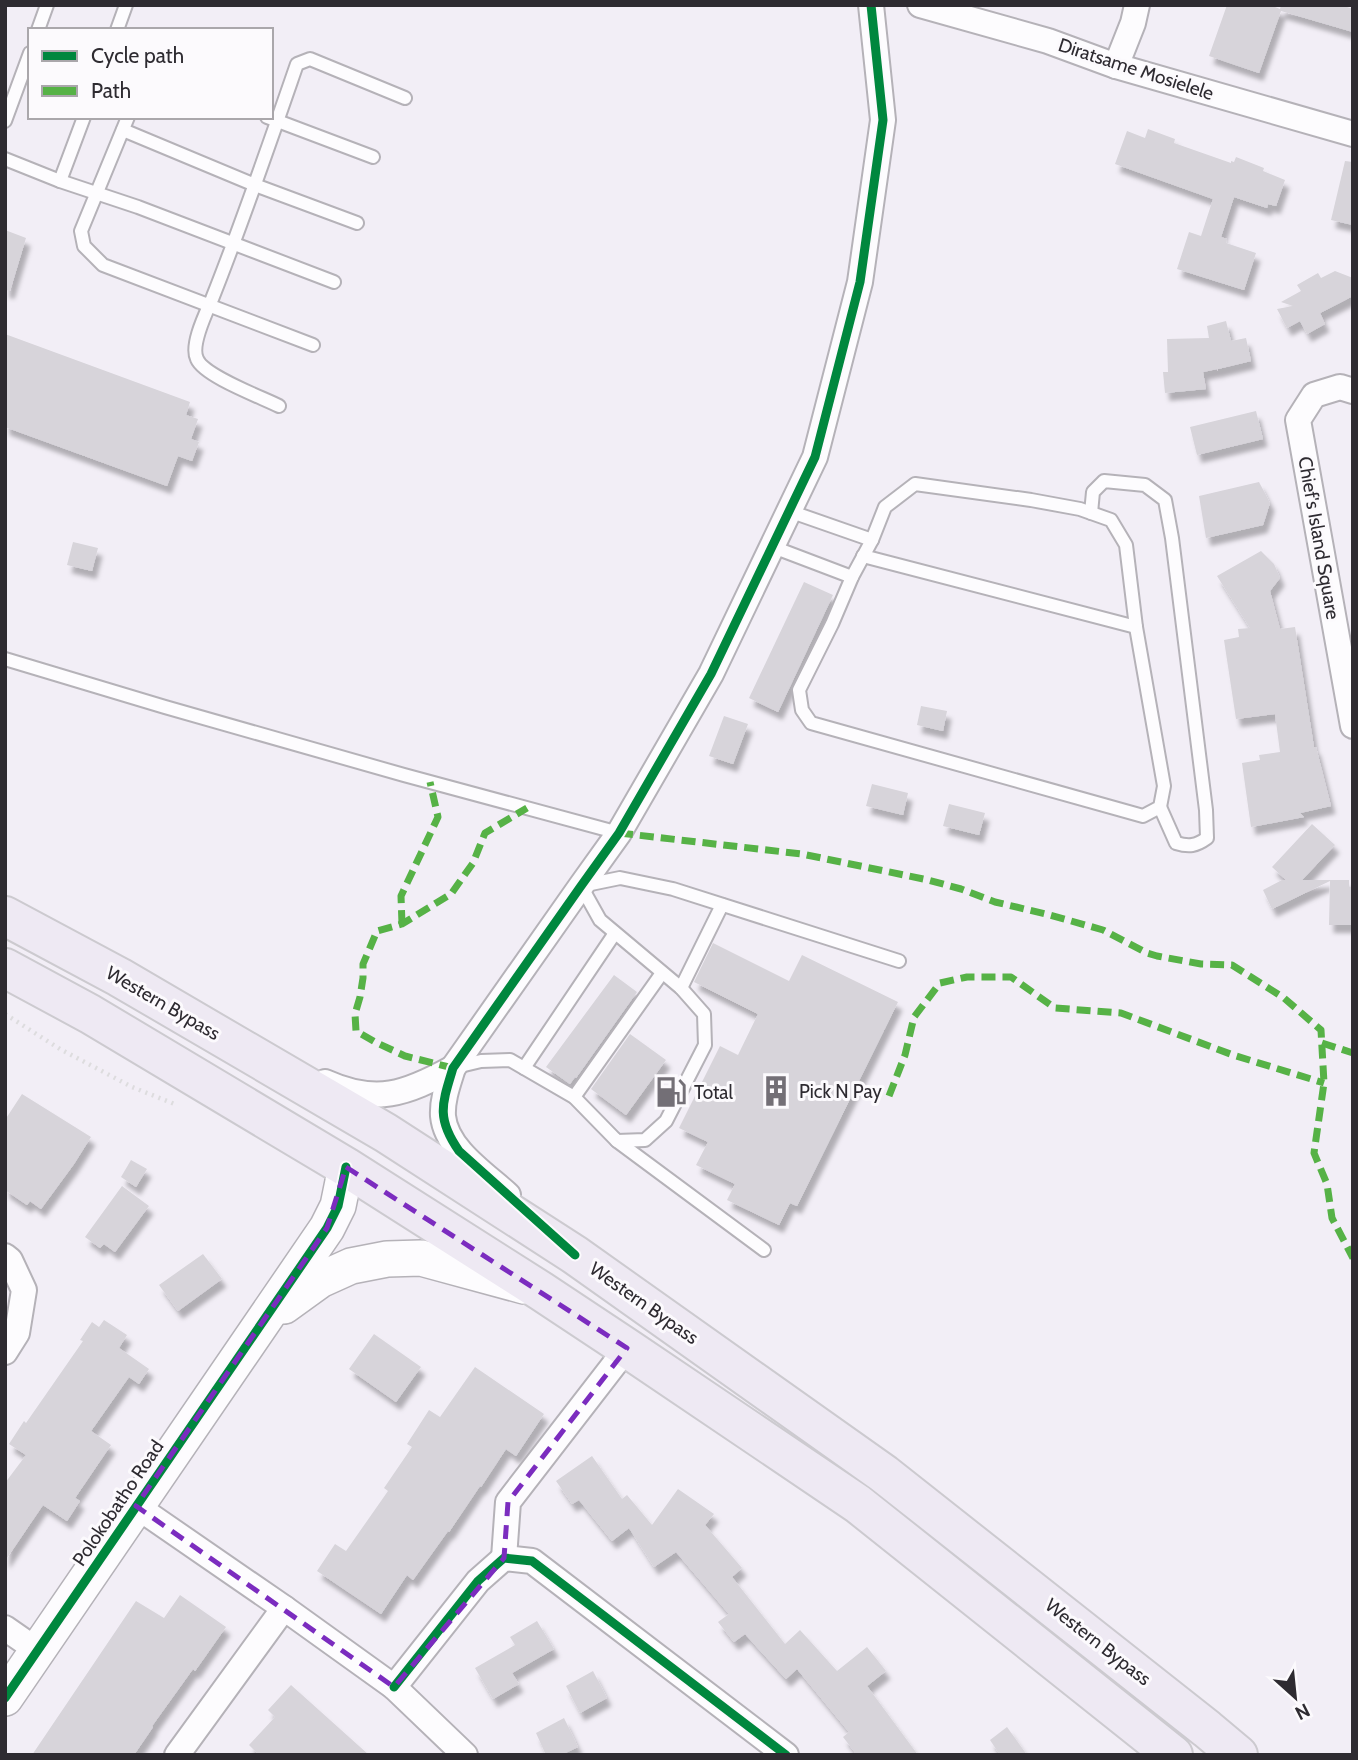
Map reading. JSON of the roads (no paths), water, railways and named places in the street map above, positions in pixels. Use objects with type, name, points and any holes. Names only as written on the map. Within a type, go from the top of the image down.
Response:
[{"type":"highway","name":"Western Bypass","points":[[5,916],[119,977],[386,1133],[575,1255],[884,1474],[1238,1755]]},
{"type":"highway","points":[[5,968],[90,1014],[346,1167],[627,1348],[858,1504],[1173,1755]]},
{"type":"street","points":[[575,1255],[459,1151],[447,1134],[443,1116],[445,1096],[453,1068],[619,834],[711,674],[815,457],[860,282],[883,120],[871,5]]},
{"type":"street","name":"Diratsame Mosielele","points":[[920,5],[1048,41],[1116,66],[1353,134]]},
{"type":"street","points":[[1116,66],[1138,5]]},
{"type":"street","name":"Chief's Island Square","points":[[1353,391],[1340,387],[1314,395],[1298,420],[1353,726]]},
{"type":"street","points":[[173,1009],[328,1084],[355,1093],[402,1092],[425,1084],[453,1068]]},
{"type":"street","name":"Polokobatho Road","points":[[5,1698],[327,1228],[338,1206],[346,1167]]},
{"type":"street","points":[[5,1256],[10,1260],[24,1290],[17,1333],[5,1352]]},
{"type":"street","points":[[259,1327],[320,1280],[351,1266],[387,1259],[421,1258],[541,1291]]},
{"type":"street","points":[[394,1687],[478,1581],[504,1558],[509,1502],[627,1348]]},
{"type":"street","points":[[136,1506],[394,1687],[465,1755]]},
{"type":"street","points":[[504,1558],[532,1561],[786,1755]]},
{"type":"street","points":[[177,1755],[284,1608]]},
{"type":"street","points":[[5,1628],[38,1651]]},
{"type":"lane","points":[[39,28],[47,5]]},
{"type":"lane","points":[[118,28],[126,5]]},
{"type":"lane","points":[[5,121],[28,58]]},
{"type":"lane","points":[[273,117],[297,64],[310,59],[405,98]]},
{"type":"lane","points":[[61,181],[84,119]]},
{"type":"lane","points":[[127,119],[81,231],[85,246],[103,265],[313,345]]},
{"type":"lane","points":[[279,406],[215,376],[198,363],[194,351],[255,185],[272,119],[373,158]]},
{"type":"lane","points":[[123,130],[255,185],[357,223]]},
{"type":"lane","points":[[5,159],[334,282]]},
{"type":"lane","points":[[1091,513],[1093,492],[1104,481],[1145,485],[1165,500],[1206,810],[1207,838],[1197,846],[1176,843],[1160,807],[1164,786],[1136,627],[1126,545],[1111,520],[1091,513],[1080,509],[915,484],[886,507],[799,690],[802,709],[811,723],[1143,816],[1160,807]]},
{"type":"lane","points":[[789,512],[872,540]]},
{"type":"lane","points":[[773,547],[852,577]]},
{"type":"lane","points":[[863,556],[1136,627]]},
{"type":"lane","points":[[5,659],[191,715],[619,834]]},
{"type":"lane","points":[[617,1141],[645,1140],[666,1121],[705,1045],[704,1014],[681,988],[600,920],[581,886],[620,878],[673,890],[899,961]]},
{"type":"lane","points":[[681,988],[722,905]]},
{"type":"lane","points":[[524,1068],[615,933]]},
{"type":"lane","points":[[573,1097],[662,973]]},
{"type":"lane","points":[[453,1068],[481,1061],[510,1060],[524,1068],[573,1097],[617,1141],[764,1250]]},
{"type":"place","name":"Pick N Pay","points":[[776,1091]]},
{"type":"place","name":"Total","points":[[671,1092]]}]
